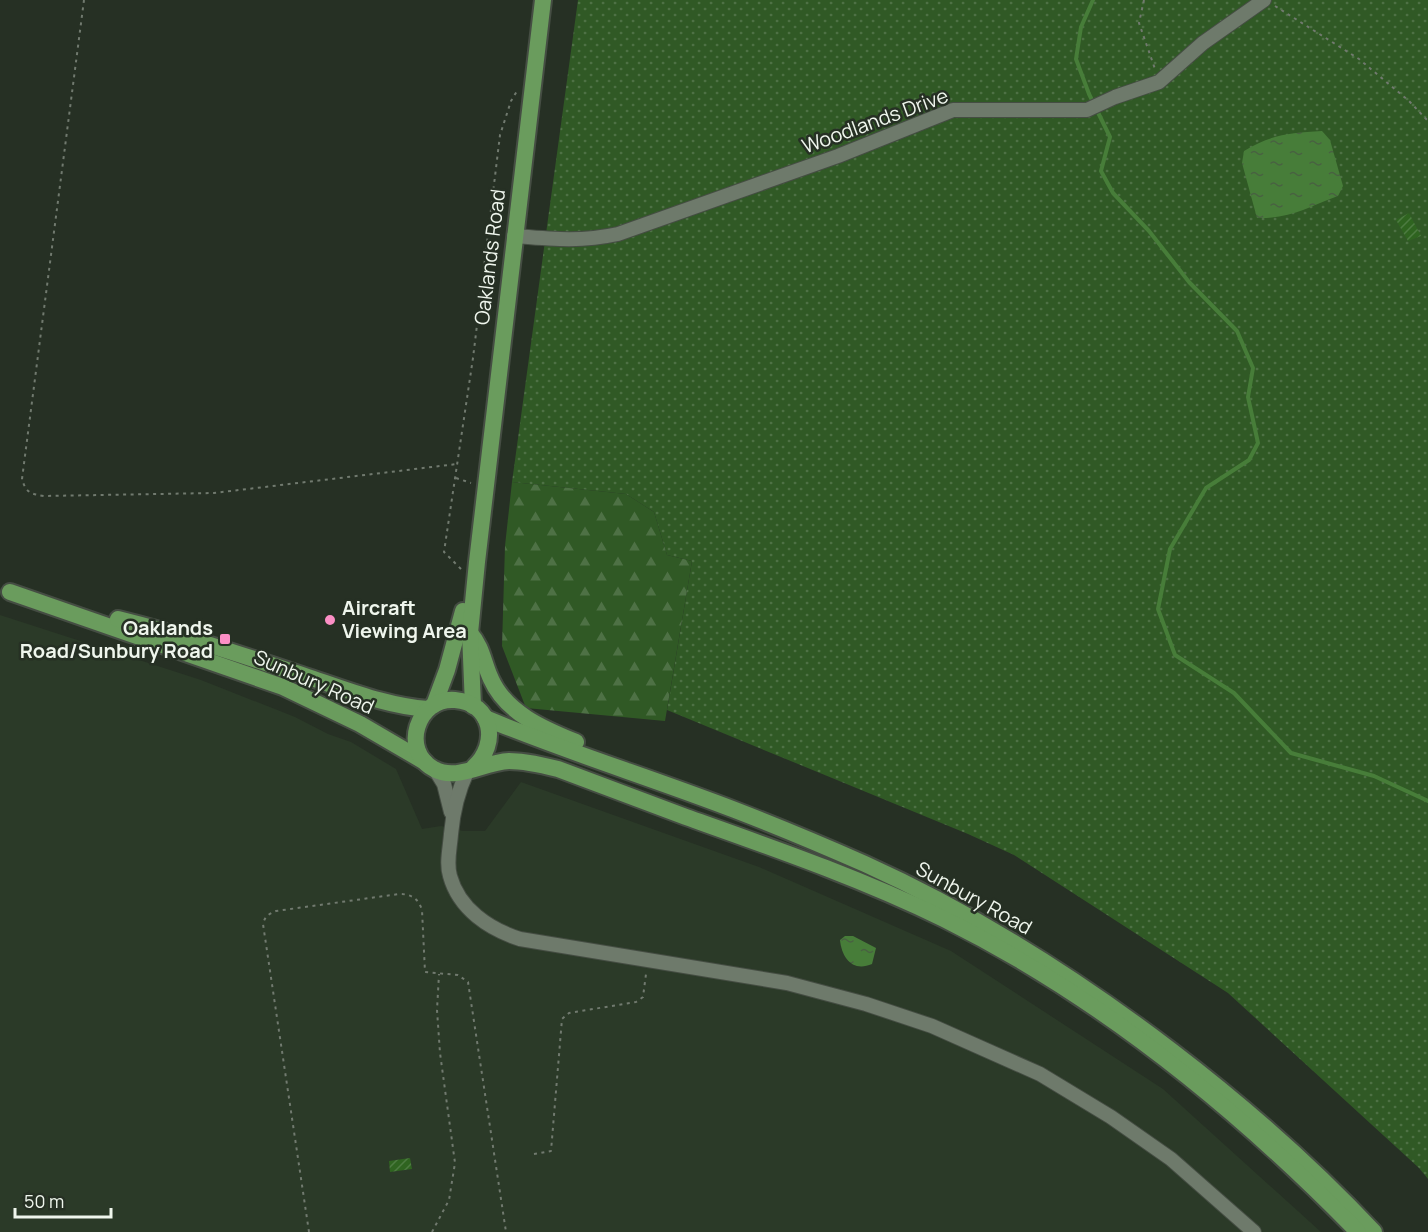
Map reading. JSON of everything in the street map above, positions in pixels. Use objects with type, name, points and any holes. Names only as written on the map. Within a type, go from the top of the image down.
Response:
[{"type":"main road","name":"Oaklands Road","points":[[431,707],[465,632],[481,520],[543,0]]},
{"type":"main road","name":"Oaklands Road","points":[[479,712],[465,632],[470,577],[481,520]]},
{"type":"main road","name":"Sunbury Road","points":[[5,591],[188,637],[376,700],[431,707]]},
{"type":"main road","name":"Sunbury Road","points":[[5,591],[283,687],[360,724],[430,766]]},
{"type":"main road","points":[[465,632],[479,644],[493,683],[510,704],[531,722],[645,769],[734,810]]},
{"type":"main road","points":[[454,700],[479,712],[489,728],[490,740],[488,750],[482,760],[471,770],[451,775],[430,766],[418,752],[415,741],[416,729],[420,718],[431,707],[454,700]]},
{"type":"main road","name":"Sunbury Road","points":[[479,712],[734,810],[867,865],[993,928],[1070,977],[1228,1095],[1347,1203],[1374,1232]]},
{"type":"main road","name":"Sunbury Road","points":[[471,770],[508,761],[558,769],[804,859],[945,920],[1067,990],[1140,1041],[1252,1130],[1358,1232]]},
{"type":"lane","name":"Woodlands Drive","points":[[514,236],[591,240],[618,234],[838,156],[953,110],[1087,110],[1115,97],[1159,82],[1203,43],[1269,3]]},
{"type":"lane","points":[[430,766],[450,801],[452,817]]},
{"type":"lane","points":[[471,770],[458,791],[452,817],[448,861],[450,875],[458,894],[471,911],[488,926],[520,939],[787,983],[866,1004],[942,1030],[1040,1074],[1111,1116],[1171,1159],[1254,1232]]},
{"type":"path","points":[[84,0],[22,479],[24,489],[31,494],[44,496],[214,493],[457,464]]},
{"type":"path","points":[[1144,0],[1139,23],[1153,59]]},
{"type":"path","points":[[1269,3],[1359,59],[1409,101],[1428,121]]},
{"type":"path","points":[[470,577],[444,552],[473,358],[500,135],[511,102],[521,83]]},
{"type":"path","points":[[455,478],[485,485]]},
{"type":"path","points":[[309,1232],[264,919],[276,911],[406,894],[414,897],[422,910],[425,972],[458,975],[468,982],[506,1232]]},
{"type":"path","points":[[534,1154],[551,1151],[562,1019],[569,1013],[636,1002],[643,997],[648,959]]},
{"type":"path","points":[[432,1232],[449,1200],[454,1163],[440,1053],[437,1010],[439,973]]},
{"type":"shaded area","points":[[0,615],[201,680],[351,742],[396,769],[422,829],[441,826],[463,831],[485,831],[521,782],[759,867],[951,951],[1163,1089],[1321,1232],[0,1232]]},
{"type":"green space","points":[[578,0],[1428,0],[1428,1179],[1419,1168],[1228,993],[1014,855],[667,710],[692,561],[667,555],[654,512],[626,494],[512,482]]},
{"type":"green space","points":[[512,482],[626,494],[654,512],[667,555],[692,561],[665,721],[526,708],[502,646],[505,546]]},
{"type":"water","points":[[1322,131],[1330,140],[1343,186],[1338,196],[1279,217],[1257,218],[1242,163],[1244,151],[1282,135]]},
{"type":"water","points":[[845,936],[853,936],[876,948],[872,964],[854,965],[846,958],[840,940]]},
{"type":"building","points":[[1409,213],[1421,236],[1408,241],[1396,220]]},
{"type":"building","points":[[410,1158],[412,1169],[390,1172],[389,1161]]},
{"type":"waterway","points":[[1093,0],[1081,27],[1076,59],[1089,94],[1110,137],[1101,171],[1113,193],[1149,231],[1189,282],[1237,331],[1253,368],[1248,397],[1258,443],[1249,460],[1206,488],[1170,549],[1158,609],[1175,655],[1234,693],[1291,753],[1374,776],[1428,801]]},
{"type":"place","name":"Aircraft Viewing Area","points":[[330,620]]},
{"type":"place","name":"Oaklands Road/Sunbury Road","points":[[225,639]]}]
